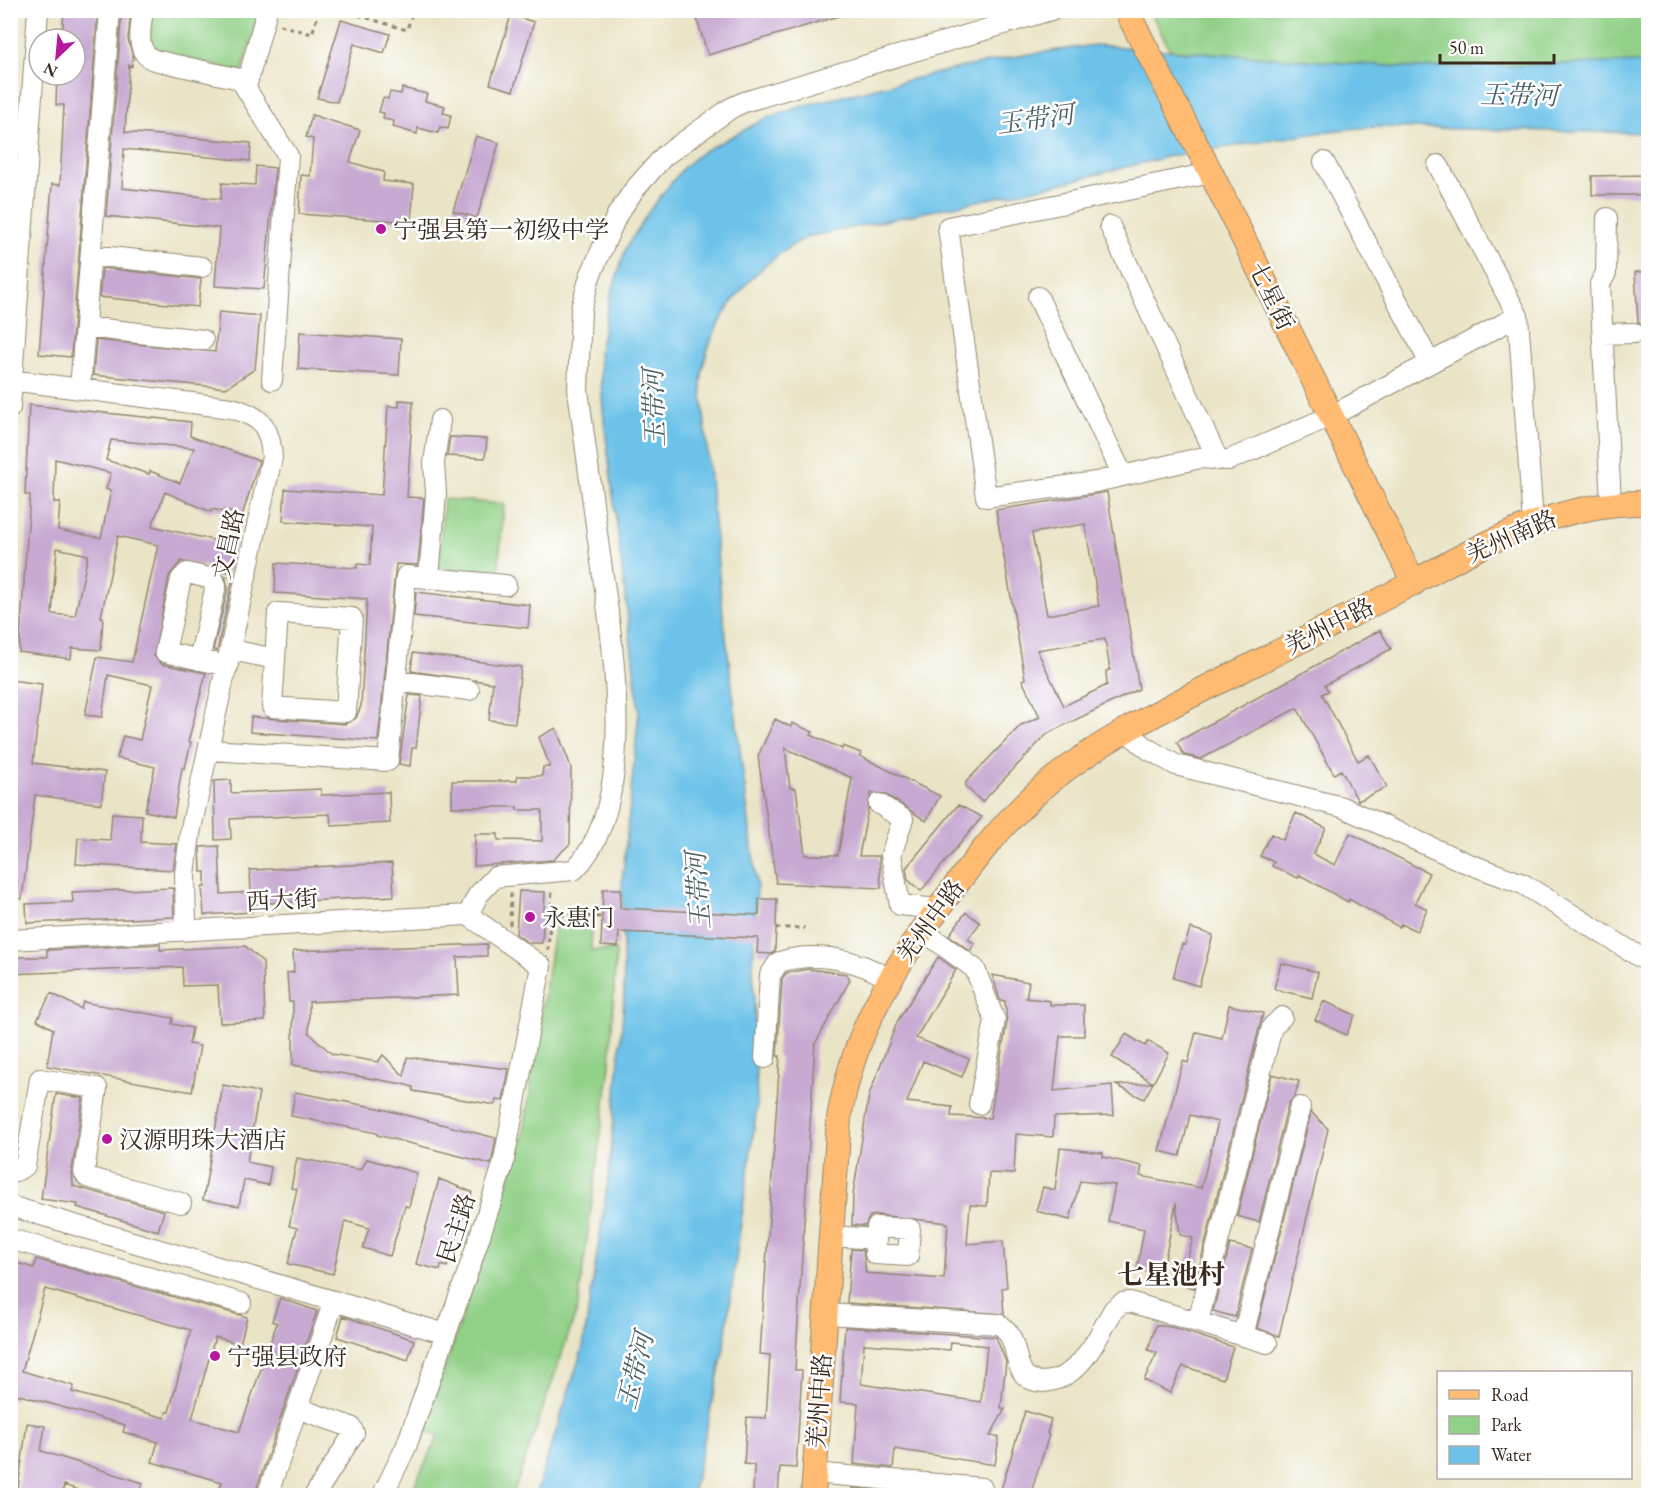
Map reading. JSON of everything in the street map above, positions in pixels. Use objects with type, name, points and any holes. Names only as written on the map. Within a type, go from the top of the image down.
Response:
[{"type":"main road","name":"七星街","points":[[1129,16],[1209,169],[1414,583]]},
{"type":"main road","name":"羌州南路","points":[[1414,583],[1533,522],[1564,512],[1611,504],[1648,503]]},
{"type":"main road","name":"羌州中路","points":[[813,1484],[842,1099],[859,1039],[889,980],[921,930],[1001,829],[1068,768],[1125,730],[1414,583]]},
{"type":"street","points":[[10,408],[19,174],[38,10]]},
{"type":"street","points":[[80,388],[110,10]]},
{"type":"street","points":[[143,10],[140,45],[146,55],[154,60],[232,75],[240,79],[288,156],[272,380]]},
{"type":"street","points":[[541,966],[468,915],[478,895],[495,877],[574,870],[590,851],[606,811],[615,748],[616,676],[578,390],[578,354],[585,294],[617,215],[634,190],[664,156],[731,108],[809,82],[1051,10]]},
{"type":"street","points":[[246,87],[266,15]]},
{"type":"street","points":[[1324,162],[1430,363]]},
{"type":"street","points":[[1438,165],[1518,316],[1533,522]]},
{"type":"street","points":[[1209,169],[948,227],[986,497],[1123,476],[1200,458],[1229,460],[1331,416],[1518,316]]},
{"type":"street","points":[[1607,218],[1606,273],[1600,284],[1611,504]]},
{"type":"street","points":[[1110,226],[1218,460]]},
{"type":"street","points":[[91,255],[202,267]]},
{"type":"street","points":[[1038,297],[1123,476]]},
{"type":"street","points":[[85,327],[203,340]]},
{"type":"street","points":[[1602,334],[1634,333]]},
{"type":"street","name":"文昌路","points":[[11,380],[231,408],[246,412],[262,422],[271,438],[272,457],[190,833],[185,875],[186,930]]},
{"type":"street","points":[[429,578],[436,494],[434,463],[440,420]]},
{"type":"street","points":[[209,750],[388,761],[406,576],[506,585]]},
{"type":"street","points":[[278,613],[352,618],[346,712],[272,707],[274,659],[278,613]]},
{"type":"street","points":[[199,660],[274,659]]},
{"type":"street","points":[[396,681],[469,690]]},
{"type":"street","points":[[1125,730],[1148,749],[1176,765],[1209,775],[1299,794],[1342,807],[1464,862],[1523,884],[1648,962]]},
{"type":"street","points":[[879,804],[903,819],[891,855],[900,905],[937,909]]},
{"type":"street","name":"西大街","points":[[10,940],[468,915]]},
{"type":"street","points":[[921,930],[975,969],[992,1013],[994,1020],[979,1104]]},
{"type":"street","points":[[765,1058],[770,975],[779,962],[829,958],[845,960],[860,963],[889,980]]},
{"type":"street","name":"民主路","points":[[382,1494],[406,1447],[503,1165],[541,966]]},
{"type":"street","points":[[1198,1322],[1272,1027],[1282,1017]]},
{"type":"street","points":[[10,1170],[25,1166],[40,1078],[97,1088],[84,1172],[87,1177],[181,1203]]},
{"type":"street","points":[[1243,1336],[1300,1107]]},
{"type":"street","points":[[10,1206],[446,1334]]},
{"type":"street","points":[[831,1236],[876,1239]]},
{"type":"street","points":[[10,1239],[242,1303]]},
{"type":"street","points":[[146,1276],[154,1248]]},
{"type":"street","points":[[267,1496],[334,1300]]},
{"type":"street","points":[[825,1314],[998,1324],[1009,1334],[1023,1373],[1039,1382],[1058,1380],[1071,1373],[1080,1363],[1114,1309],[1122,1303],[1198,1322],[1267,1343]]},
{"type":"street","points":[[297,1408],[351,1427],[354,1433],[314,1496]]},
{"type":"street","points":[[813,1484],[982,1488]]},
{"type":"path","points":[[266,15],[312,34],[319,10]]},
{"type":"path","points":[[341,10],[407,30],[413,10]]},
{"type":"path","points":[[509,943],[512,887]]},
{"type":"path","points":[[541,966],[549,948],[552,889],[542,888]]},
{"type":"path","points":[[550,915],[602,917]]},
{"type":"path","points":[[776,927],[805,928]]},
{"type":"green space","points":[[151,11],[260,11],[242,72],[155,51],[149,41]]},
{"type":"green space","points":[[1150,11],[1648,11],[1648,62],[1414,68],[1170,50]]},
{"type":"green space","points":[[444,499],[504,504],[498,574],[438,569]]},
{"type":"green space","points":[[555,923],[592,923],[591,950],[616,950],[610,1065],[578,1307],[513,1495],[409,1496],[438,1437],[424,1429],[523,1138]]},
{"type":"water","name":"玉带河","points":[[1095,45],[1414,68],[1648,62],[1648,133],[1374,127],[1337,130],[1170,156],[1059,184],[807,237],[768,263],[736,297],[722,317],[712,338],[701,383],[721,597],[757,886],[753,963],[757,1106],[723,1353],[692,1495],[535,1496],[583,1347],[609,1174],[624,1001],[622,885],[639,711],[603,411],[599,352],[610,297],[626,248],[649,211],[684,167],[702,152],[767,118],[802,106],[950,70],[1023,55]]},
{"type":"building","points":[[64,10],[98,10],[71,357],[39,354],[52,184],[60,185],[64,105],[56,105],[57,87],[87,87],[87,27],[63,27]]},
{"type":"building","points":[[122,10],[131,10],[128,39],[133,57],[132,66],[129,65],[125,132],[251,143],[250,161],[124,149],[122,188],[221,199],[222,183],[255,185],[256,166],[275,168],[264,289],[215,286],[219,228],[106,216]]},
{"type":"building","points":[[694,10],[846,10],[846,14],[708,55]]},
{"type":"building","points":[[511,15],[534,22],[513,91],[490,84]]},
{"type":"building","points":[[341,20],[390,34],[384,53],[354,44],[337,102],[317,98]]},
{"type":"building","points":[[402,88],[427,94],[425,101],[445,106],[443,113],[451,115],[448,129],[440,127],[438,133],[418,128],[417,134],[393,127],[394,121],[383,119],[384,113],[379,112],[383,98],[388,99],[390,92],[401,94]]},
{"type":"building","points":[[312,115],[360,130],[350,162],[384,172],[383,181],[414,184],[411,222],[299,214],[301,175],[310,176],[313,139],[306,137]]},
{"type":"building","points":[[476,136],[499,143],[477,218],[453,211]]},
{"type":"building","points":[[1648,175],[1648,195],[1592,195],[1592,176]]},
{"type":"building","points":[[102,268],[201,279],[198,307],[99,297]]},
{"type":"building","points":[[1635,272],[1648,272],[1648,332],[1638,322]]},
{"type":"building","points":[[219,312],[260,316],[255,369],[226,388],[93,375],[96,340],[215,352]]},
{"type":"building","points":[[300,332],[401,339],[399,375],[298,369]]},
{"type":"building","points":[[399,400],[413,401],[407,497],[424,498],[418,565],[396,564],[378,741],[250,732],[251,717],[345,724],[356,718],[361,706],[367,599],[275,593],[276,563],[357,568],[357,564],[370,565],[372,527],[283,521],[285,489],[382,495],[388,406],[399,407]]},
{"type":"building","points":[[29,405],[191,422],[190,436],[259,461],[242,516],[224,510],[223,512],[212,509],[211,512],[165,492],[152,526],[235,545],[229,572],[181,561],[169,576],[154,656],[162,664],[206,673],[188,742],[191,742],[185,768],[182,768],[174,817],[145,811],[155,767],[117,758],[123,736],[140,740],[152,685],[108,675],[102,717],[85,715],[97,657],[132,662],[158,545],[118,536],[101,617],[103,617],[101,650],[72,648],[71,659],[19,652],[30,495],[25,495]],"holes":[[[111,440],[194,448],[180,483],[150,471],[149,474],[106,460]],[[55,459],[111,473],[106,489],[111,491],[101,538],[58,530],[60,502],[54,502]],[[57,548],[88,555],[75,616],[52,614]]]},
{"type":"building","points":[[450,437],[487,439],[485,458],[447,456]]},
{"type":"building","points":[[1107,492],[1139,689],[1048,733],[982,802],[966,787],[966,782],[1021,725],[1040,717],[1022,680],[1025,679],[996,510]],"holes":[[[1085,524],[1099,606],[1047,615],[1032,533]],[[1105,639],[1110,670],[1106,671],[1107,685],[1064,706],[1037,650]]]},
{"type":"building","points":[[225,576],[233,578],[217,651],[213,650],[228,588]]},
{"type":"building","points":[[416,592],[530,605],[528,628],[414,616]]},
{"type":"building","points":[[1380,630],[1391,649],[1325,685],[1328,691],[1322,694],[1358,761],[1369,755],[1387,787],[1358,801],[1341,770],[1334,774],[1297,708],[1201,759],[1184,755],[1177,742]]},
{"type":"building","points":[[413,653],[521,667],[515,723],[489,720],[493,683],[411,671]]},
{"type":"building","points":[[10,680],[42,684],[33,763],[105,772],[101,804],[35,795],[22,899],[10,897]]},
{"type":"building","points":[[409,695],[422,696],[416,748],[412,748],[410,766],[399,764]]},
{"type":"building","points":[[775,719],[791,727],[792,723],[813,732],[811,735],[842,749],[843,746],[861,753],[860,756],[940,796],[926,821],[885,794],[871,793],[859,856],[879,856],[881,888],[776,883],[758,756]],"holes":[[[785,748],[852,778],[838,855],[805,855],[796,788],[790,788]]]},
{"type":"building","points":[[556,728],[571,767],[570,844],[553,860],[474,866],[475,834],[498,834],[498,840],[542,841],[542,810],[517,810],[517,807],[452,807],[452,781],[517,781],[517,776],[542,776],[543,767],[550,767],[539,737]]},
{"type":"building","points":[[231,780],[231,793],[321,789],[321,795],[389,792],[390,823],[331,826],[330,814],[230,819],[231,839],[215,840],[214,781]]},
{"type":"building","points":[[958,805],[982,817],[921,891],[908,880],[906,868]]},
{"type":"building","points":[[112,813],[142,815],[141,842],[177,844],[173,870],[76,864],[78,838],[110,840]]},
{"type":"building","points":[[1296,813],[1326,828],[1313,854],[1335,865],[1350,833],[1429,873],[1415,903],[1427,909],[1417,931],[1401,924],[1399,927],[1300,875],[1298,878],[1272,866],[1274,862],[1260,856],[1271,834],[1283,840]]},
{"type":"building","points":[[219,846],[221,894],[251,892],[250,870],[392,863],[394,896],[252,904],[252,912],[204,915],[202,887],[205,887],[205,872],[201,872],[200,847]]},
{"type":"building","points":[[173,888],[174,917],[27,923],[26,904],[73,902],[72,892]]},
{"type":"building","points":[[603,889],[621,889],[620,908],[759,915],[759,899],[777,899],[775,951],[771,954],[757,953],[758,938],[619,932],[618,947],[601,946]]},
{"type":"building","name":"永惠门","points":[[519,891],[545,892],[542,943],[528,943],[516,934]]},
{"type":"building","points":[[966,912],[980,923],[968,939],[975,944],[970,951],[949,935]]},
{"type":"building","points":[[1190,928],[1213,935],[1199,986],[1173,978],[1182,944],[1185,945]]},
{"type":"building","points":[[160,944],[160,950],[245,946],[263,962],[265,1021],[220,1023],[218,985],[183,986],[182,967],[10,974],[10,957],[47,957],[47,950]]},
{"type":"building","points":[[487,944],[487,956],[457,957],[459,995],[309,1002],[309,1033],[332,1054],[378,1062],[383,1055],[404,1076],[407,1057],[509,1069],[503,1101],[496,1100],[495,1105],[413,1091],[413,1087],[403,1084],[293,1065],[293,1002],[289,1002],[287,973],[294,972],[293,951]]},
{"type":"building","points":[[938,957],[956,970],[916,1038],[969,1059],[962,1077],[923,1061],[907,1102],[952,1107],[951,1116],[990,1118],[1007,1022],[1005,1001],[1000,1000],[992,975],[1029,982],[1026,998],[1050,1001],[1050,1005],[1084,1005],[1084,1036],[1060,1036],[1054,1091],[1112,1085],[1114,1115],[1054,1117],[1053,1137],[1016,1134],[1014,1174],[989,1173],[987,1206],[970,1205],[967,1244],[1003,1241],[1007,1287],[1002,1288],[1004,1314],[847,1303],[851,1249],[863,1250],[866,1273],[944,1279],[948,1223],[878,1215],[870,1216],[865,1226],[852,1225],[853,1195],[869,1095],[898,1020]]},
{"type":"building","points":[[1281,963],[1318,972],[1312,998],[1274,989]]},
{"type":"building","points":[[808,969],[847,974],[850,980],[815,1044],[795,1370],[802,1370],[796,1468],[780,1467],[778,1496],[753,1496],[754,1465],[744,1464],[747,1417],[766,1418],[770,1355],[760,1354],[780,1056],[777,1056],[782,979],[786,973]]},
{"type":"building","points":[[51,993],[81,1009],[83,1002],[173,1018],[172,1024],[192,1028],[189,1044],[200,1046],[192,1092],[47,1066],[53,1029],[37,1020]]},
{"type":"building","points":[[1324,1001],[1355,1015],[1346,1035],[1315,1020]]},
{"type":"building","points":[[1229,1005],[1263,1013],[1194,1288],[1186,1286],[1184,1272],[1193,1238],[1180,1235],[1176,1203],[1162,1275],[1137,1270],[1144,1229],[1108,1221],[1115,1185],[1080,1181],[1070,1220],[1036,1211],[1043,1187],[1055,1190],[1060,1148],[1103,1153],[1103,1157],[1142,1166],[1140,1176],[1201,1188],[1218,1122],[1190,1115],[1180,1156],[1159,1151],[1183,1061],[1188,1063],[1196,1032],[1222,1038]]},
{"type":"building","points":[[1126,1034],[1145,1046],[1148,1041],[1169,1053],[1153,1083],[1112,1057]]},
{"type":"building","points":[[1272,1074],[1299,1081],[1295,1096],[1288,1104],[1259,1222],[1237,1216]]},
{"type":"building","points":[[1153,1083],[1144,1099],[1116,1085]]},
{"type":"building","points":[[223,1085],[259,1092],[247,1162],[271,1167],[268,1185],[244,1180],[239,1206],[203,1200]]},
{"type":"building","points":[[295,1092],[378,1108],[496,1138],[491,1164],[377,1135],[377,1133],[291,1116]]},
{"type":"building","points":[[56,1094],[83,1098],[72,1170],[73,1186],[164,1211],[158,1231],[77,1207],[78,1204],[41,1199]]},
{"type":"building","points":[[1311,1112],[1328,1129],[1279,1336],[1257,1328]]},
{"type":"building","points":[[297,1158],[361,1170],[367,1159],[417,1173],[409,1207],[405,1206],[390,1256],[363,1248],[369,1228],[345,1221],[333,1274],[288,1264],[297,1228],[289,1226],[297,1189],[291,1188]]},
{"type":"building","points":[[439,1179],[472,1192],[447,1267],[441,1265],[440,1270],[416,1264]]},
{"type":"building","points":[[1230,1244],[1252,1249],[1235,1317],[1213,1311]]},
{"type":"building","points":[[36,1259],[247,1317],[240,1344],[215,1337],[192,1419],[239,1432],[277,1323],[272,1321],[280,1298],[317,1311],[254,1496],[217,1496],[222,1482],[152,1462],[158,1442],[123,1432],[125,1425],[16,1394],[14,1400],[10,1399],[10,1261],[34,1268]],"holes":[[[45,1289],[191,1330],[169,1412],[166,1412],[165,1418],[72,1392],[74,1386],[22,1371]]]},
{"type":"building","points":[[343,1316],[414,1340],[408,1360],[337,1337]]},
{"type":"building","points":[[1156,1325],[1171,1327],[1233,1347],[1223,1379],[1183,1366],[1170,1393],[1144,1380],[1157,1353],[1148,1350]]},
{"type":"building","points":[[845,1327],[996,1337],[1006,1362],[1001,1408],[1005,1409],[990,1436],[999,1437],[995,1465],[895,1449],[893,1468],[854,1464],[858,1403],[840,1402]],"holes":[[[951,1342],[987,1346],[981,1402],[861,1384],[864,1344],[950,1350]]]},
{"type":"building","points":[[1025,1411],[1051,1419],[1047,1434],[1049,1435],[1030,1496],[999,1496]]},
{"type":"building","points":[[27,1423],[45,1426],[41,1451],[143,1483],[139,1496],[95,1496],[64,1485],[62,1496],[17,1496]]},
{"type":"building","points":[[852,1488],[892,1492],[892,1496],[852,1496]]},
{"type":"place","name":"宁强县第一初级中学","points":[[381,229]]},
{"type":"place","name":"永惠门","points":[[530,917]]},
{"type":"place","name":"汉源明珠大酒店","points":[[107,1139]]},
{"type":"place","name":"宁强县政府","points":[[215,1356]]},
{"type":"district","name":"七星池村","points":[[1171,1274]]}]
